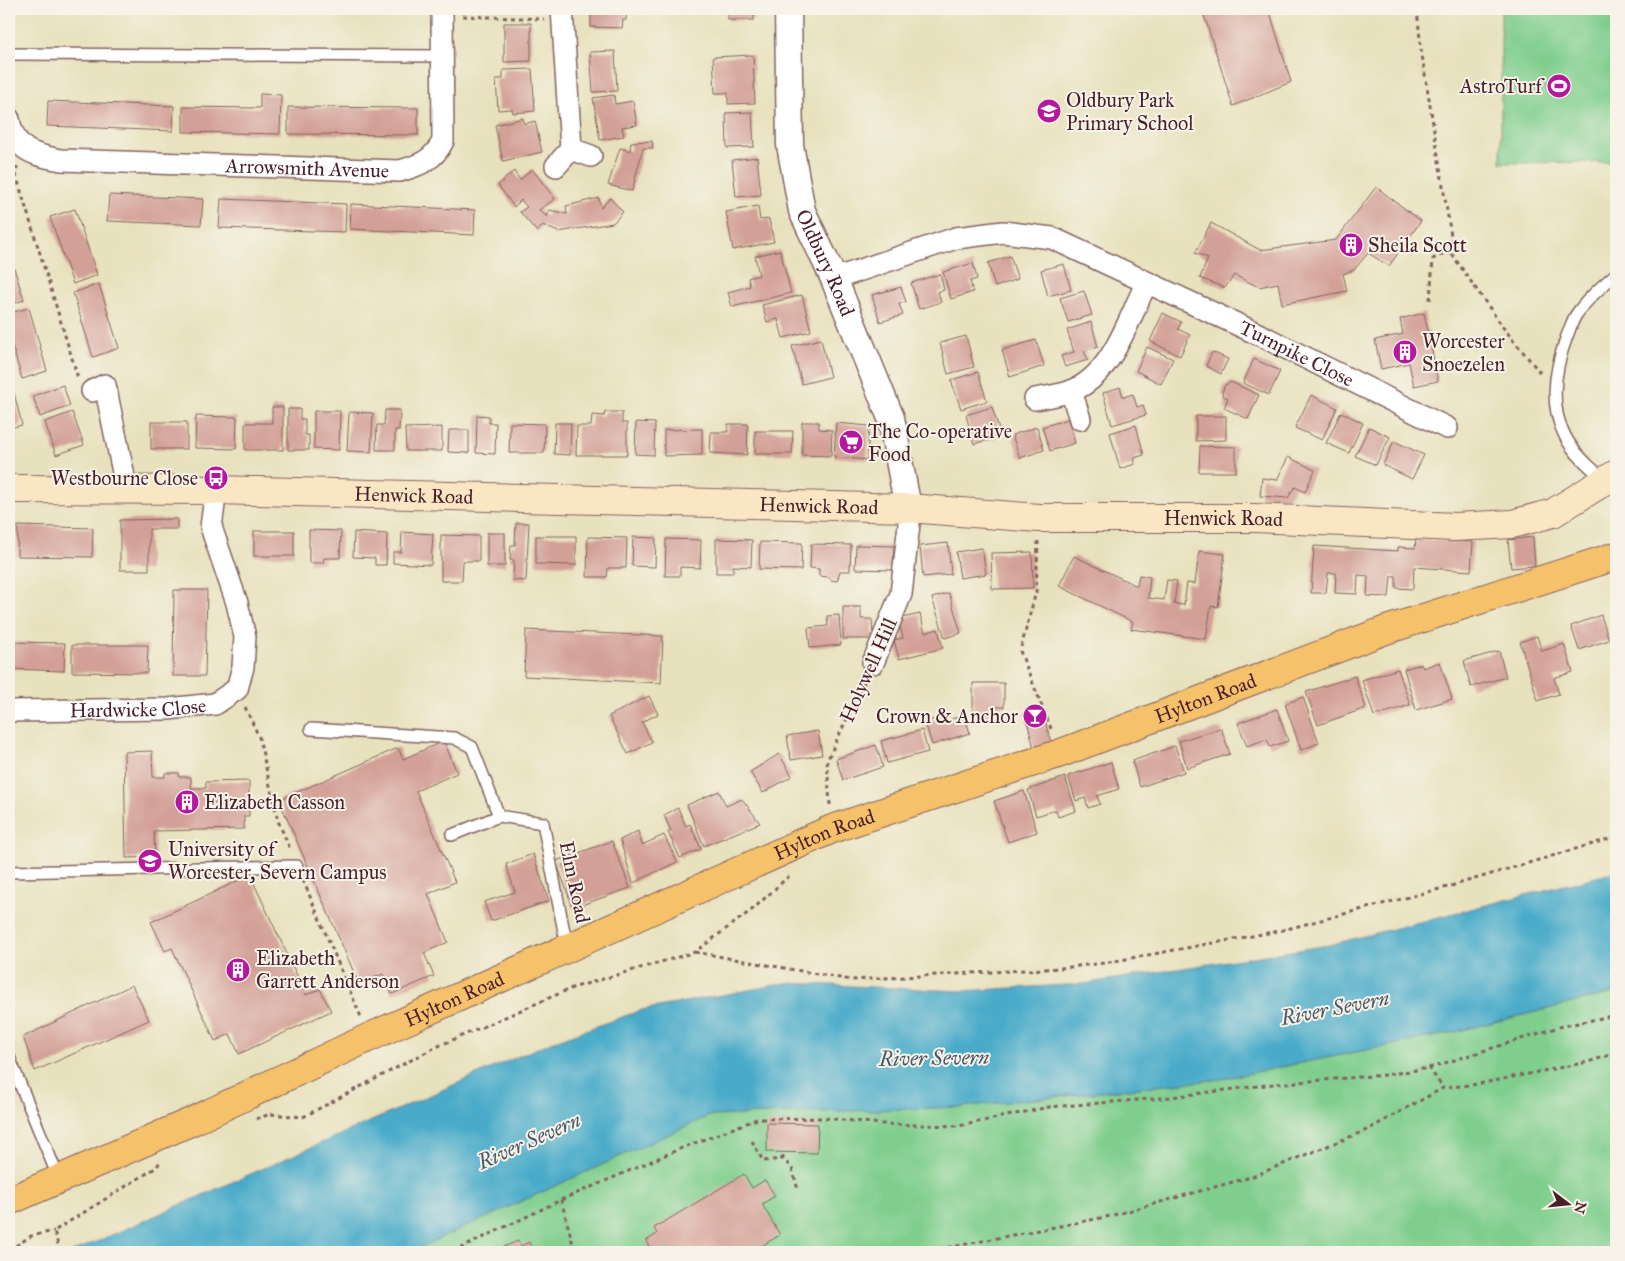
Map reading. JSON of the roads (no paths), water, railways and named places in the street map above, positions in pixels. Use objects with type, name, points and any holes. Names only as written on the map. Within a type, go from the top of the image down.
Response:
[{"type":"main road","name":"Henwick Road","points":[[9,489],[216,490],[908,508],[1039,518],[1255,518],[1456,526],[1512,524],[1554,513],[1611,478]]},
{"type":"main road","name":"Hylton Road","points":[[9,1201],[195,1120],[370,1037],[572,948],[832,829],[1061,753],[1386,630],[1616,556]]},
{"type":"street","name":"Oldbury Road","points":[[788,9],[790,145],[802,211],[834,279],[891,418],[908,508]]},
{"type":"street","name":"Arrowsmith Avenue","points":[[9,119],[10,128],[26,149],[61,160],[400,171],[420,165],[437,154],[443,141],[442,12]]},
{"type":"street","points":[[556,166],[571,149],[562,14]]},
{"type":"street","points":[[571,149],[591,156]]},
{"type":"street","name":"Turnpike Close","points":[[834,279],[956,238],[1003,232],[1052,238],[1146,284],[1260,335],[1447,428]]},
{"type":"street","points":[[1035,399],[1071,391],[1094,376],[1108,361],[1146,284]]},
{"type":"street","points":[[92,391],[105,385],[127,491]]},
{"type":"street","points":[[1071,391],[1080,419]]},
{"type":"street","name":"Hardwicke Close","points":[[9,711],[177,708],[214,704],[237,689],[243,667],[245,637],[237,603],[211,527],[216,490]]},
{"type":"street","name":"Holywell Hill","points":[[873,663],[901,594],[909,524],[908,508]]},
{"type":"lane","points":[[9,54],[441,56]]},
{"type":"lane","points":[[1611,478],[1585,463],[1565,436],[1555,403],[1554,390],[1558,359],[1574,317],[1594,292],[1616,274]]},
{"type":"lane","points":[[312,729],[454,738],[472,747],[498,816],[452,835]]},
{"type":"lane","name":"Elm Road","points":[[498,816],[543,823],[564,932],[572,948]]},
{"type":"lane","points":[[9,872],[297,866]]},
{"type":"lane","points":[[9,1057],[59,1179]]},
{"type":"water","name":"River Severn","points":[[1616,872],[1616,992],[1446,1034],[1221,1079],[960,1107],[709,1116],[410,1252],[73,1252],[549,1043],[642,1010],[786,983],[961,991],[1083,984],[1329,945]]},
{"type":"place","name":"AstroTurf","points":[[1559,86]]},
{"type":"place","name":"Oldbury Park Primary School","points":[[1049,111]]},
{"type":"place","name":"Sheila Scott","points":[[1351,245]]},
{"type":"place","name":"Worcester Snoezelen","points":[[1405,352]]},
{"type":"place","name":"The Co-operative Food","points":[[851,442]]},
{"type":"place","name":"Westbourne Close","points":[[216,478]]},
{"type":"place","name":"Crown & Anchor","points":[[1035,716]]},
{"type":"place","name":"Elizabeth Casson","points":[[187,802]]},
{"type":"place","name":"University of Worcester, Severn Campus","points":[[150,861]]},
{"type":"place","name":"Elizabeth Garrett Anderson","points":[[238,970]]}]
